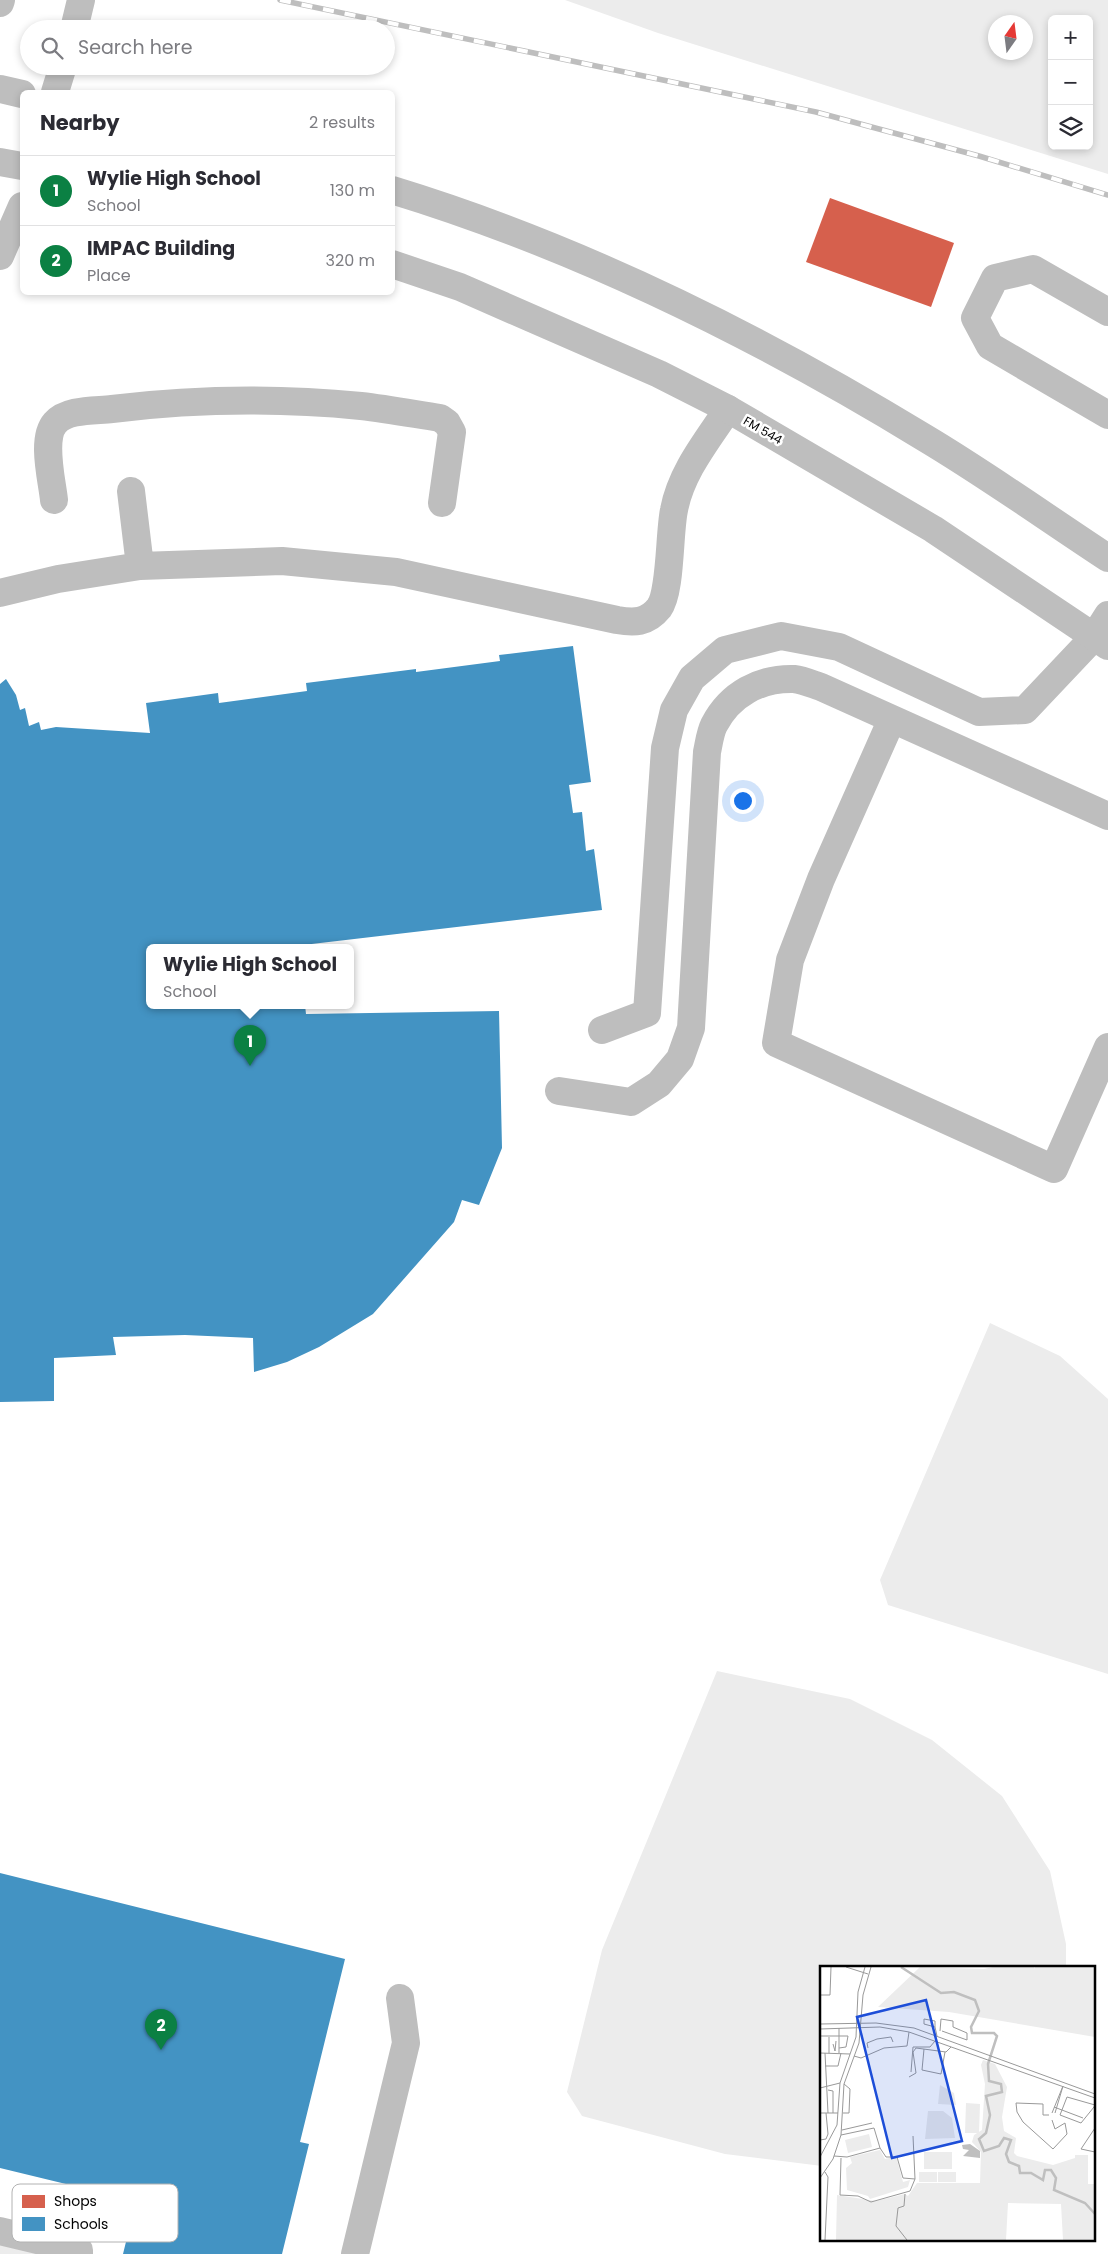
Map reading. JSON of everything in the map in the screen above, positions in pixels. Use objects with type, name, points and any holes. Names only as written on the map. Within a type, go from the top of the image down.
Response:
[{"type":"main road","points":[[76,20],[81,0]]},
{"type":"main road","points":[[56,90],[60,75]]},
{"type":"main road","points":[[0,89],[20,94]]},
{"type":"main road","points":[[0,162],[20,166]]},
{"type":"main road","points":[[395,191],[481,220],[584,261],[689,309],[801,366],[926,438],[1108,558]]},
{"type":"main road","points":[[0,256],[20,211]]},
{"type":"main road","name":"FM 544","points":[[395,265],[460,287],[659,374],[728,409],[933,529],[1103,633]]},
{"type":"main road","points":[[1108,312],[1033,269],[995,278],[975,318],[990,346],[1108,415]]},
{"type":"main road","points":[[54,500],[47,444],[50,430],[59,419],[71,414],[132,406],[223,401],[297,402],[362,406],[440,418],[447,423],[452,432],[442,503]]},
{"type":"main road","points":[[0,593],[58,580],[140,566],[282,561],[396,572],[638,623],[654,613],[664,600],[674,508],[688,468],[728,409]]},
{"type":"main road","points":[[131,491],[140,566]]},
{"type":"main road","points":[[602,1030],[647,1013],[665,748],[674,710],[692,678],[725,650],[781,636],[839,647],[979,712],[1025,710],[1103,633]]},
{"type":"main road","points":[[559,1091],[631,1102],[659,1084],[680,1059],[691,1028],[707,752],[713,727],[726,705],[746,689],[770,680],[796,679],[821,687],[1108,816]]},
{"type":"main road","points":[[892,719],[821,879],[790,960],[776,1043],[1054,1169],[1108,1047]]},
{"type":"main road","points":[[355,2254],[406,2043],[400,1998]]},
{"type":"main road","points":[[46,2242],[79,2250],[79,2254]]},
{"type":"shaded area","points":[[565,0],[1108,0],[1108,174],[658,33]]},
{"type":"shaded area","points":[[990,1323],[1060,1356],[1108,1399],[1108,1674],[888,1605],[880,1580]]},
{"type":"shaded area","points":[[717,1671],[850,1699],[932,1740],[1002,1796],[1050,1871],[1066,1944],[1066,1966],[820,1966],[820,2166],[725,2154],[582,2116],[567,2092],[602,1950]]},
{"type":"shaded area","points":[[0,2239],[56,2254],[0,2254]]},
{"type":"building: Shops","points":[[830,198],[954,243],[931,307],[806,262]]},
{"type":"building: Schools","points":[[573,646],[591,782],[569,785],[573,813],[582,812],[586,851],[594,849],[602,910],[312,944],[146,944],[146,1009],[305,1009],[306,1014],[499,1011],[502,1148],[479,1205],[462,1200],[454,1222],[373,1314],[319,1347],[287,1362],[254,1372],[253,1338],[185,1335],[113,1337],[116,1355],[54,1358],[54,1401],[0,1402],[0,684],[6,679],[16,695],[20,710],[25,708],[29,726],[39,722],[41,730],[56,727],[150,733],[146,703],[218,693],[219,703],[307,691],[306,683],[416,669],[416,672],[500,661],[499,655]]},
{"type":"building: Schools","points":[[0,1873],[345,1959],[300,2142],[309,2144],[282,2254],[123,2254],[126,2242],[178,2242],[178,2184],[66,2184],[0,2168]]},
{"type":"railway","points":[[280,0],[376,20]]},
{"type":"railway","points":[[395,24],[816,112],[979,156],[1108,195]]},
{"type":"place","name":"Wylie High School","points":[[250,1066]]},
{"type":"place","name":"IMPAC Building","points":[[161,2050]]}]
